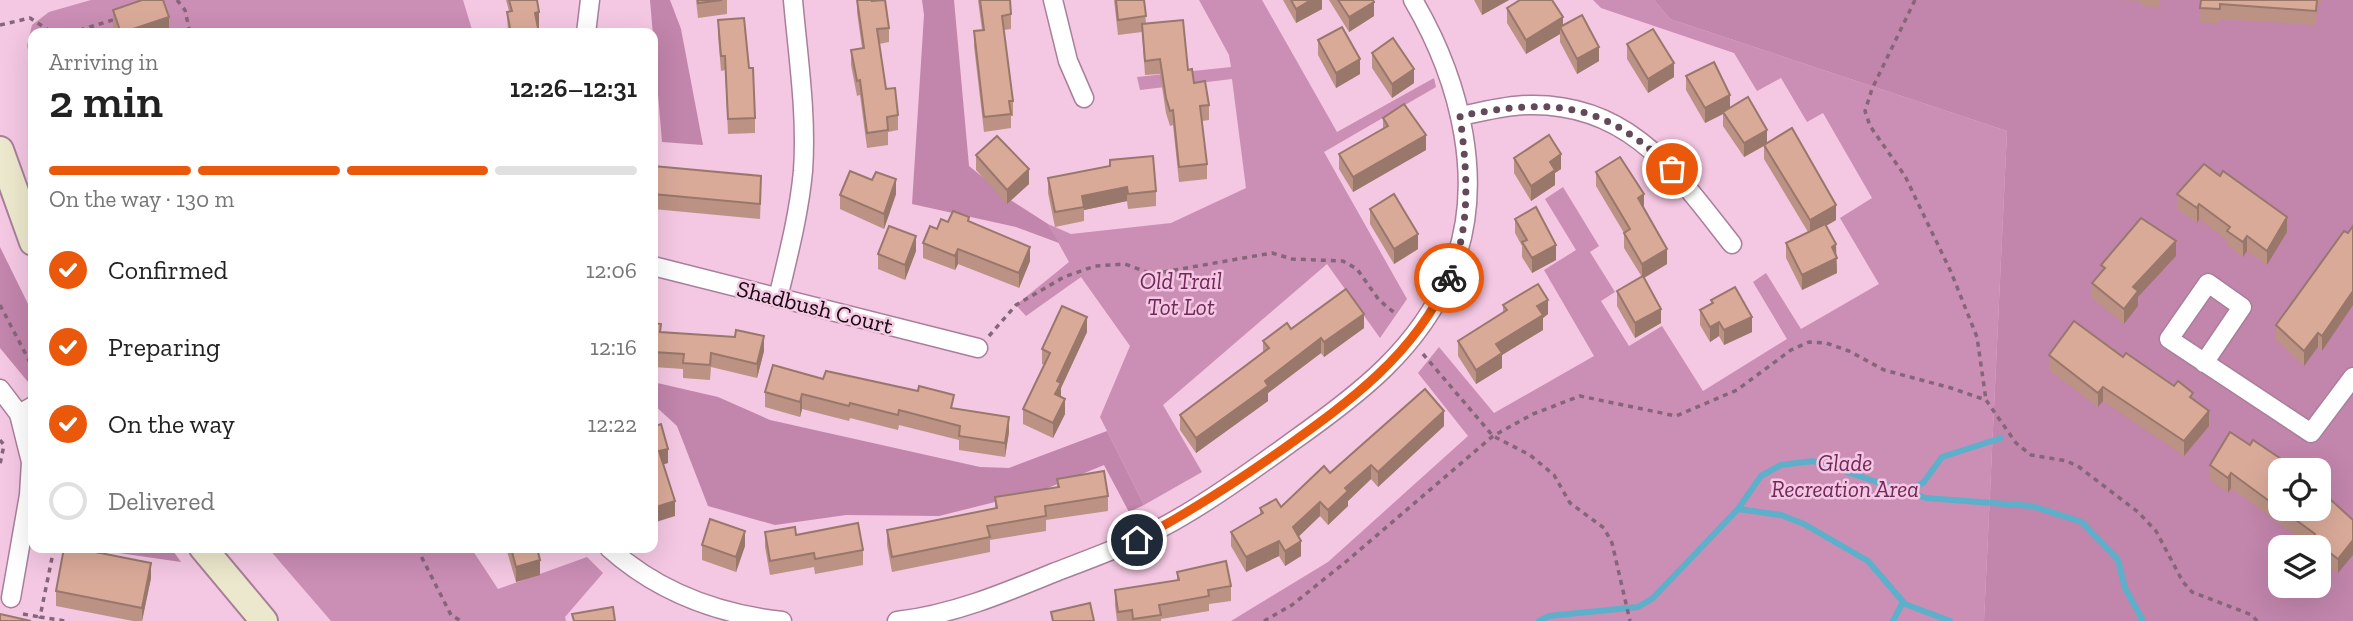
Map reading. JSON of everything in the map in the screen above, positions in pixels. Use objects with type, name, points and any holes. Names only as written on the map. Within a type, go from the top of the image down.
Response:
[{"type":"street","points":[[587,28],[590,0]]},
{"type":"street","points":[[778,298],[797,218],[803,171],[804,120],[793,0]]},
{"type":"street","points":[[1053,0],[1068,61],[1084,98]]},
{"type":"street","points":[[897,621],[954,610],[1001,595],[1137,540],[1182,517],[1363,390],[1412,339],[1441,294],[1460,241],[1468,194],[1460,116],[1450,75],[1432,33],[1413,0]]},
{"type":"street","points":[[1460,116],[1507,107],[1548,106],[1587,113],[1617,125],[1642,140],[1672,169],[1732,244]]},
{"type":"street","points":[[0,150],[28,228]]},
{"type":"street","name":"Shadbush Court","points":[[658,267],[978,348]]},
{"type":"street","points":[[2204,363],[2242,307],[2208,283],[2169,339],[2204,363],[2311,433],[2353,377]]},
{"type":"street","points":[[0,388],[26,410],[28,431]]},
{"type":"street","points":[[11,598],[28,501]]},
{"type":"street","points":[[207,553],[264,621]]},
{"type":"street","points":[[616,553],[652,581],[680,595],[722,609],[782,621]]},
{"type":"path","points":[[177,0],[185,10],[189,28]]},
{"type":"path","points":[[1915,0],[1872,89],[1865,111],[1870,126],[1905,176],[1951,272],[1977,337],[1986,400],[2016,443],[2031,455],[2067,461],[2079,467],[2138,512],[2156,531],[2182,582],[2192,592],[2252,615],[2257,621]]},
{"type":"path","points":[[0,25],[30,18],[46,28]]},
{"type":"path","points":[[89,28],[122,19]]},
{"type":"path","points":[[978,348],[1016,305],[1064,277],[1095,265],[1125,264],[1152,274],[1272,253],[1292,259],[1336,258],[1357,269],[1379,300],[1397,315]]},
{"type":"path","points":[[0,305],[28,358]]},
{"type":"path","points":[[1412,339],[1493,436],[1530,455],[1554,475],[1570,503],[1604,528],[1612,543],[1630,621]]},
{"type":"path","points":[[1264,621],[1292,606],[1493,436],[1533,414],[1580,397],[1676,416],[1737,390],[1791,350],[1808,342],[1826,343],[1849,351],[1884,370],[1986,400]]},
{"type":"path","points":[[0,440],[4,445],[0,464]]},
{"type":"path","points":[[53,553],[40,617],[65,621]]},
{"type":"path","points":[[419,553],[450,615],[461,621]]},
{"type":"green space","points":[[91,0],[463,0],[471,28],[31,28],[49,12]]},
{"type":"green space","name":"Old Trail Tot Lot","points":[[1199,0],[1262,0],[1337,132],[1434,78],[1436,87],[1324,152],[1407,299],[1380,338],[1327,264],[1163,405],[1202,472],[1144,505],[1100,417],[1130,346],[1081,277],[1026,316],[1016,305],[1069,262],[1048,224],[1071,234],[1171,223],[1246,188],[1232,79],[1140,90],[1137,77],[1231,67],[1229,55]]},
{"type":"green space","name":"Glade Recreation Area","points":[[1593,0],[1654,0],[1670,19],[2007,131],[1984,621],[1231,621],[1328,562],[1468,436],[1418,373],[1439,347],[1494,413],[1594,356],[1544,270],[1576,250],[1545,199],[1563,187],[1599,246],[1590,252],[1615,292],[1601,301],[1629,346],[1662,326],[1703,391],[1787,339],[1753,282],[1766,273],[1801,329],[1879,284],[1840,218],[1872,198],[1823,113],[1807,122],[1781,78],[1757,91],[1734,53],[1601,8]]},
{"type":"green space","points":[[272,553],[474,553],[498,589],[587,557],[603,573],[565,617],[566,621],[331,621]]},
{"type":"shaded area","points":[[650,0],[670,0],[681,29],[703,145],[662,142],[658,95],[658,28],[652,28]]},
{"type":"shaded area","points":[[922,0],[954,0],[969,166],[1012,201],[1048,224],[1059,243],[1016,227],[912,204],[924,15]]},
{"type":"shaded area","points":[[1654,0],[2353,0],[2353,621],[1984,621],[2007,131],[1670,19]]},
{"type":"shaded area","points":[[0,247],[28,304],[28,382],[0,348]]},
{"type":"shaded area","points":[[658,383],[718,397],[770,420],[980,467],[1009,468],[1107,431],[1144,505],[1129,512],[1104,465],[1043,490],[939,516],[846,515],[775,525],[708,506],[677,426],[658,409]]},
{"type":"shaded area","points":[[119,553],[175,553],[181,562]]},
{"type":"building","points":[[142,0],[163,0],[169,17],[136,28],[119,28],[113,10]]},
{"type":"building","points":[[509,0],[537,0],[539,12],[535,13],[538,28],[510,28],[507,12],[512,11]]},
{"type":"building","points":[[698,0],[722,0],[698,3]]},
{"type":"building","points":[[857,0],[885,0],[889,28],[877,29],[886,89],[895,88],[898,115],[887,117],[888,130],[867,133],[860,80],[857,81],[851,50],[864,48]]},
{"type":"building","points":[[980,0],[1010,0],[1011,14],[1002,16],[1013,101],[1009,101],[1011,114],[984,117],[974,31],[984,30]]},
{"type":"building","points":[[1116,0],[1144,0],[1146,16],[1118,20]]},
{"type":"building","points":[[1291,0],[1311,0],[1296,9]]},
{"type":"building","points":[[1338,0],[1373,0],[1374,2],[1349,17]]},
{"type":"building","points":[[1520,0],[1552,0],[1563,17],[1526,40],[1507,8]]},
{"type":"building","points":[[2201,0],[2317,0],[2316,11],[2220,4],[2220,9],[2200,8]]},
{"type":"building","points":[[1582,15],[1599,47],[1577,59],[1560,27]]},
{"type":"building","points":[[744,18],[749,68],[753,68],[755,118],[728,119],[725,56],[721,56],[718,20]]},
{"type":"building","points":[[1183,20],[1188,70],[1192,69],[1194,83],[1205,81],[1209,105],[1200,106],[1207,164],[1179,167],[1173,110],[1170,111],[1166,98],[1160,59],[1145,61],[1142,24]]},
{"type":"building","points":[[1342,27],[1360,59],[1336,73],[1318,40]]},
{"type":"building","points":[[1653,29],[1674,63],[1648,79],[1627,44]]},
{"type":"building","points":[[1393,38],[1414,69],[1392,84],[1372,53]]},
{"type":"building","points":[[1714,62],[1730,95],[1705,108],[1686,76]]},
{"type":"building","points":[[1748,97],[1767,130],[1744,143],[1723,112]]},
{"type":"building","points":[[1404,104],[1426,135],[1353,177],[1339,154],[1388,126],[1383,118]]},
{"type":"building","points":[[1792,128],[1836,205],[1810,220],[1764,145]]},
{"type":"building","points":[[1549,135],[1561,154],[1550,162],[1555,170],[1531,186],[1514,158]]},
{"type":"building","points":[[997,136],[1029,169],[1007,190],[976,155]]},
{"type":"building","points":[[1153,156],[1156,191],[1128,194],[1127,187],[1082,196],[1084,207],[1055,212],[1048,178],[1110,166],[1110,160]]},
{"type":"building","points":[[1620,157],[1644,194],[1638,198],[1667,249],[1642,264],[1624,233],[1630,229],[1596,172]]},
{"type":"building","points":[[2204,164],[2220,176],[2223,171],[2287,217],[2267,251],[2247,236],[2243,242],[2227,231],[2230,227],[2199,204],[2197,208],[2177,194]]},
{"type":"building","points":[[658,166],[761,176],[760,204],[658,194]]},
{"type":"building","points":[[850,171],[872,180],[876,172],[896,179],[884,214],[840,195]]},
{"type":"building","points":[[1394,194],[1418,234],[1394,249],[1370,209]]},
{"type":"building","points":[[1536,207],[1556,245],[1532,258],[1522,242],[1527,240],[1515,219]]},
{"type":"building","points":[[953,211],[969,217],[968,221],[1030,247],[1019,273],[958,249],[955,256],[923,243],[930,226],[937,229],[941,219],[948,222]]},
{"type":"building","points":[[2141,218],[2176,241],[2133,287],[2138,291],[2124,309],[2092,283],[2105,268],[2101,265]]},
{"type":"building","points":[[1825,224],[1836,244],[1832,247],[1837,258],[1802,275],[1786,243]]},
{"type":"building","points":[[889,226],[916,236],[905,265],[878,254]]},
{"type":"building","points":[[2353,226],[2353,291],[2322,336],[2318,333],[2304,351],[2276,325],[2344,231],[2348,233]]},
{"type":"building","points":[[1643,276],[1661,309],[1635,323],[1617,291]]},
{"type":"building","points":[[1538,284],[1548,300],[1537,306],[1543,315],[1496,344],[1502,353],[1476,370],[1458,341],[1507,310],[1503,305]]},
{"type":"building","points":[[1735,287],[1752,317],[1724,330],[1719,322],[1710,327],[1700,310],[1713,303],[1711,300]]},
{"type":"building","points":[[1346,289],[1364,314],[1324,342],[1321,338],[1265,381],[1268,386],[1196,438],[1180,415],[1269,348],[1263,341],[1287,323],[1291,329]]},
{"type":"building","points":[[1062,306],[1087,317],[1057,381],[1061,383],[1055,394],[1065,399],[1053,423],[1023,409],[1050,353],[1042,349]]},
{"type":"building","points":[[2074,321],[2123,357],[2126,353],[2174,386],[2178,381],[2193,393],[2190,397],[2209,411],[2184,441],[2103,387],[2098,393],[2049,355]]},
{"type":"building","points":[[658,324],[661,324],[660,332],[735,337],[736,330],[764,336],[757,364],[711,353],[710,365],[683,363],[684,354],[658,352]]},
{"type":"building","points":[[773,365],[823,379],[826,371],[918,391],[919,386],[954,395],[951,408],[1009,417],[1005,443],[959,436],[960,426],[899,410],[898,415],[802,394],[800,402],[765,392]]},
{"type":"building","points":[[1425,389],[1444,411],[1378,472],[1371,465],[1345,488],[1348,491],[1328,510],[1320,502],[1293,527],[1301,541],[1285,551],[1279,541],[1246,557],[1231,532],[1263,513],[1260,508],[1276,499],[1281,507],[1324,466],[1330,473]]},
{"type":"building","points":[[661,424],[668,449],[659,451],[675,501],[658,506],[658,425]]},
{"type":"building","points":[[2230,432],[2250,445],[2253,440],[2280,458],[2268,458],[2268,500],[2231,473],[2228,478],[2210,465]]},
{"type":"building","points":[[1104,471],[1108,496],[1045,506],[1046,516],[987,526],[990,537],[892,557],[887,530],[997,508],[995,497],[1059,487],[1057,479]]},
{"type":"building","points":[[2331,500],[2353,520],[2353,540],[2338,559],[2331,554],[2331,535],[2315,534],[2297,521],[2331,521]]},
{"type":"building","points":[[710,519],[745,531],[736,557],[702,545]]},
{"type":"building","points":[[858,523],[863,550],[815,559],[814,553],[770,561],[765,532],[795,527],[796,535]]},
{"type":"building","points":[[63,553],[100,553],[151,563],[142,608],[56,591]]},
{"type":"building","points":[[512,553],[538,553],[540,560],[516,567]]},
{"type":"building","points":[[1226,561],[1231,586],[1208,590],[1209,596],[1159,605],[1161,615],[1133,619],[1132,610],[1118,612],[1115,590],[1179,580],[1177,572]]},
{"type":"building","points":[[1090,603],[1094,621],[1053,621],[1051,612]]},
{"type":"building","points":[[613,607],[615,621],[574,621],[572,614]]},
{"type":"building","points":[[0,614],[31,621],[0,621]]},
{"type":"waterway","points":[[1908,490],[1923,483],[1942,457],[2001,438]]},
{"type":"waterway","points":[[1539,621],[1549,616],[1638,607],[1653,598],[1738,509],[1761,476],[1781,465],[1813,461],[1926,498],[2032,506],[2082,522],[2118,560],[2125,588],[2143,621]]},
{"type":"waterway","points":[[1738,509],[1781,515],[1804,524],[1868,561],[1905,604],[1950,621]]},
{"type":"waterway","points":[[1893,621],[1903,602]]},
{"type":"way so far","points":[[1449,278],[1460,241],[1468,194],[1460,116],[1528,105],[1559,106],[1587,113],[1617,125],[1642,140],[1672,169]]},
{"type":"route","points":[[1137,540],[1182,517],[1226,489],[1363,390],[1395,360],[1414,337],[1427,320],[1449,278]]}]
